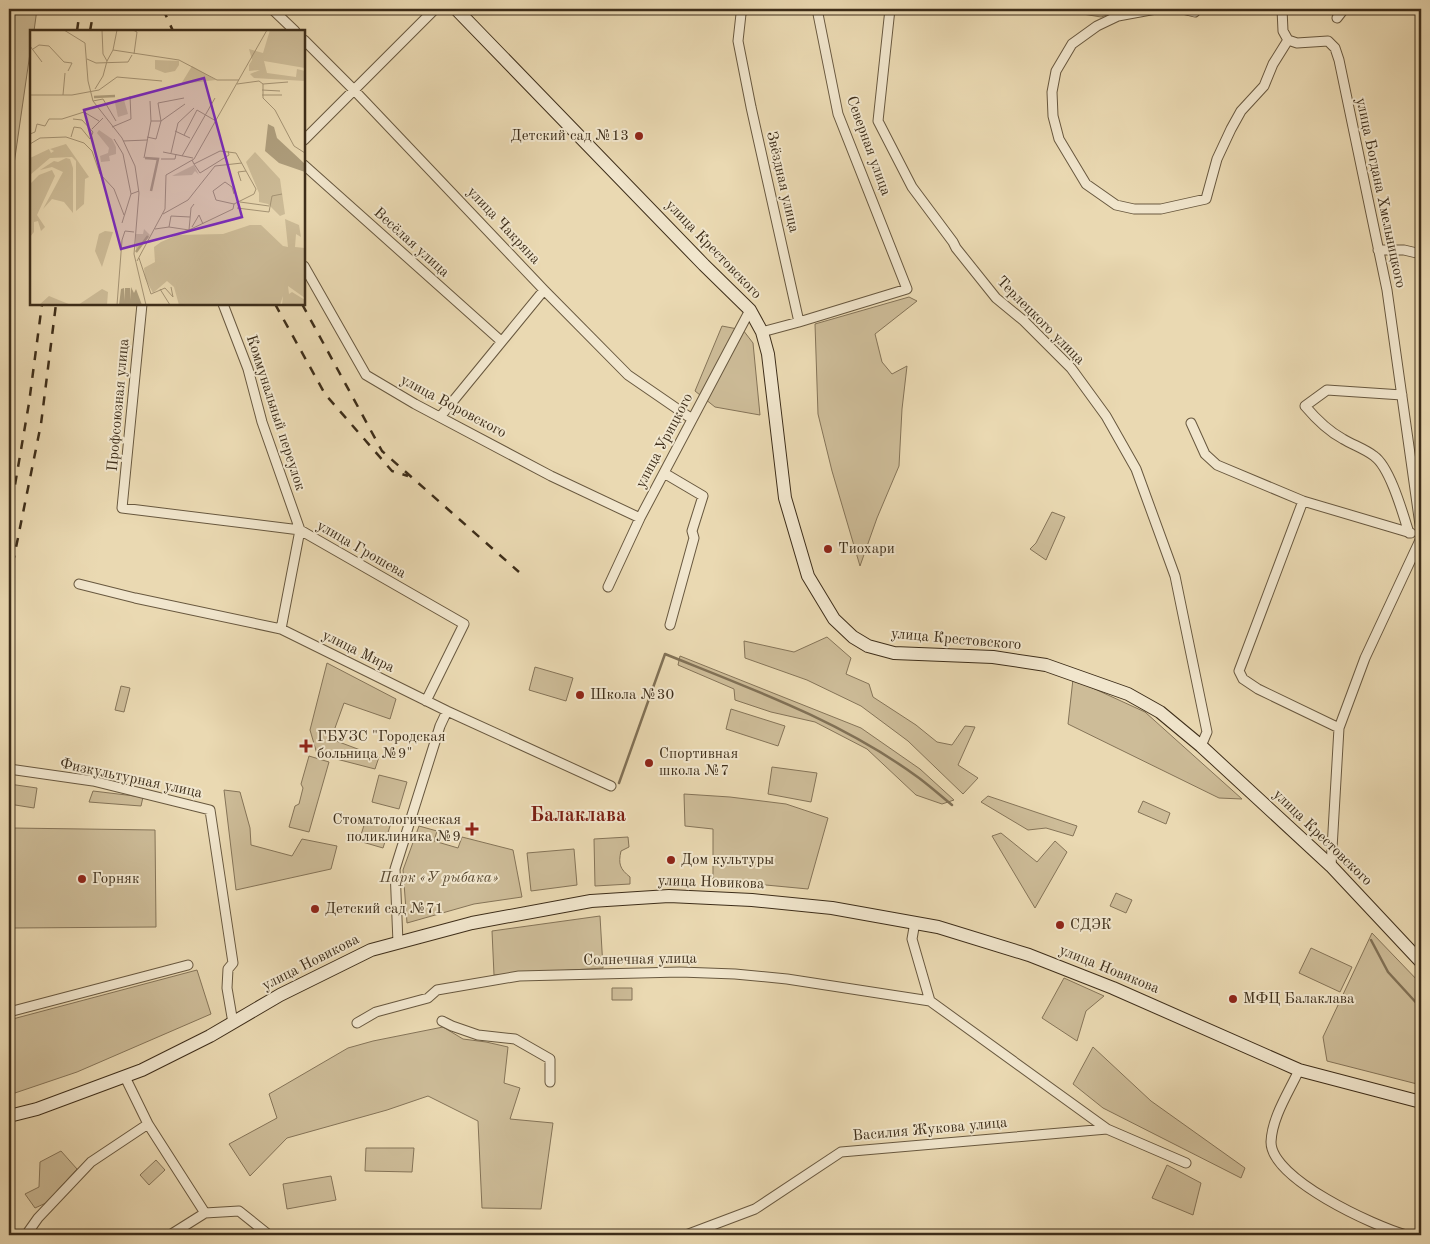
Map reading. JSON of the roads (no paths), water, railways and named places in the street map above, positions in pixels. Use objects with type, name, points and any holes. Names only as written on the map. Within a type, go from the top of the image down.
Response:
[{"type":"main road","name":"улица Крестовского","points":[[456,9],[750,310],[762,332],[768,354],[785,498],[808,576],[834,619],[853,638],[868,646],[894,653],[993,658],[1046,665],[1128,694],[1160,712],[1201,746],[1331,866],[1421,962]]},
{"type":"main road","name":"улица Новикова","points":[[9,1116],[37,1109],[125,1076],[210,1036],[280,995],[371,950],[472,922],[591,901],[669,896],[752,900],[832,908],[938,927],[1029,955],[1113,988],[1299,1070],[1421,1102]]},
{"type":"street","points":[[272,9],[294,30]]},
{"type":"street","points":[[305,139],[435,9]]},
{"type":"street","name":"Звёздная улица","points":[[744,9],[741,14],[738,41],[799,322]]},
{"type":"street","name":"Северная улица","points":[[799,322],[907,289],[838,114],[817,9]]},
{"type":"street","name":"Терлецкого улица","points":[[890,9],[878,121],[912,187],[956,248],[996,298],[1024,321],[1070,368],[1106,416],[1136,469],[1175,576],[1207,732],[1201,746]]},
{"type":"street","points":[[1156,9],[1118,16],[1097,26],[1072,44],[1056,71],[1052,92],[1053,116],[1059,139],[1086,184],[1116,205],[1134,209],[1161,209],[1206,199],[1217,159],[1231,129],[1241,111],[1264,86],[1273,64],[1288,40],[1283,31],[1282,9]]},
{"type":"street","points":[[1182,9],[1195,12]]},
{"type":"street","points":[[1337,18],[1344,9]]},
{"type":"street","name":"улица Богдана Хмельницкого","points":[[1288,40],[1297,43],[1328,42],[1335,48],[1339,60],[1387,290],[1421,532]]},
{"type":"street","name":"улица Чакряна","points":[[305,41],[628,375],[692,419]]},
{"type":"street","name":"Весёлая улица","points":[[305,167],[501,342]]},
{"type":"street","points":[[1378,250],[1404,250],[1421,254]]},
{"type":"street","name":"улица Воровского","points":[[305,268],[366,375],[415,404],[551,476],[640,518]]},
{"type":"street","points":[[440,417],[544,290]]},
{"type":"street","name":"Профсоюзная улица","points":[[122,508],[142,305]]},
{"type":"street","name":"Коммунальный переулок","points":[[223,305],[248,370],[262,422],[300,530]]},
{"type":"street","name":"улица Урицкого","points":[[608,587],[640,518],[750,310]]},
{"type":"street","points":[[762,332],[799,322]]},
{"type":"street","points":[[1402,395],[1327,390],[1306,406],[1317,420],[1330,431],[1376,456],[1392,482],[1409,533]]},
{"type":"street","points":[[1191,423],[1205,454],[1217,464],[1303,501],[1421,537],[1365,658],[1339,728],[1331,866]]},
{"type":"street","points":[[664,473],[703,496],[692,531],[694,538],[670,625]]},
{"type":"street","points":[[1303,501],[1239,672],[1243,679],[1258,689],[1339,728]]},
{"type":"street","name":"улица Грошева","points":[[122,508],[300,530],[464,624],[426,701]]},
{"type":"street","points":[[281,629],[300,530]]},
{"type":"street","name":"улица Мира","points":[[79,584],[281,629],[446,711],[611,786]]},
{"type":"street","points":[[398,943],[395,870],[446,711]]},
{"type":"street","name":"Физкультурная улица","points":[[9,769],[93,782],[210,810],[233,963],[228,969],[228,988],[233,1023]]},
{"type":"street","points":[[916,922],[912,939],[930,1001],[1107,1129],[1186,1163]]},
{"type":"street","points":[[9,1012],[188,965]]},
{"type":"street","name":"Солнечная улица","points":[[357,1023],[376,1012],[428,998],[437,990],[519,976],[680,972],[735,974],[787,979],[930,1001]]},
{"type":"street","points":[[442,1021],[478,1035],[515,1039],[550,1059],[550,1082]]},
{"type":"street","points":[[1299,1070],[1273,1130],[1271,1143],[1274,1155],[1292,1176],[1348,1211],[1386,1230],[1406,1235]]},
{"type":"street","points":[[125,1076],[148,1124],[205,1213]]},
{"type":"street","points":[[26,1235],[38,1218],[91,1162],[148,1124]]},
{"type":"street","name":"Василия Жукова улица","points":[[686,1235],[755,1209],[841,1152],[1107,1129]]},
{"type":"street","points":[[170,1235],[205,1213],[239,1211],[268,1235]]},
{"type":"waterway","points":[[619,783],[665,654],[764,694],[828,723],[890,758],[919,778],[952,805]]},
{"type":"waterway","points":[[1371,940],[1388,972],[1421,1008]]},
{"type":"railway","points":[[77,30],[80,9]]},
{"type":"railway","points":[[90,30],[94,9]]},
{"type":"railway","points":[[163,9],[173,30]]},
{"type":"railway","points":[[9,520],[29,403],[42,305]]},
{"type":"railway","points":[[9,582],[41,424],[56,305]]},
{"type":"railway","points":[[276,305],[325,394],[392,471],[408,476]]},
{"type":"railway","points":[[303,305],[382,451],[519,572]]},
{"type":"place","name":"Детский сад №13","points":[[639,136]]},
{"type":"place","name":"Тиохари","points":[[828,549]]},
{"type":"place","name":"Школа №30","points":[[580,695]]},
{"type":"place","name":"ГБУЗС \"Городская больница №9\"","points":[[306,746]]},
{"type":"place","name":"Спортивная школа №7","points":[[649,763]]},
{"type":"place","name":"Стоматологическая поликлиника №9","points":[[472,829]]},
{"type":"place","name":"Дом культуры","points":[[671,860]]},
{"type":"place","name":"Горняк","points":[[82,879]]},
{"type":"place","name":"Детский сад №71","points":[[315,909]]},
{"type":"place","name":"СДЭК","points":[[1060,925]]},
{"type":"place","name":"МФЦ Балаклава","points":[[1233,999]]},
{"type":"district","name":"Балаклава","points":[[578,816]]},
{"type":"park label","name":"Парк «У рыбака»","points":[[439,878]]}]
